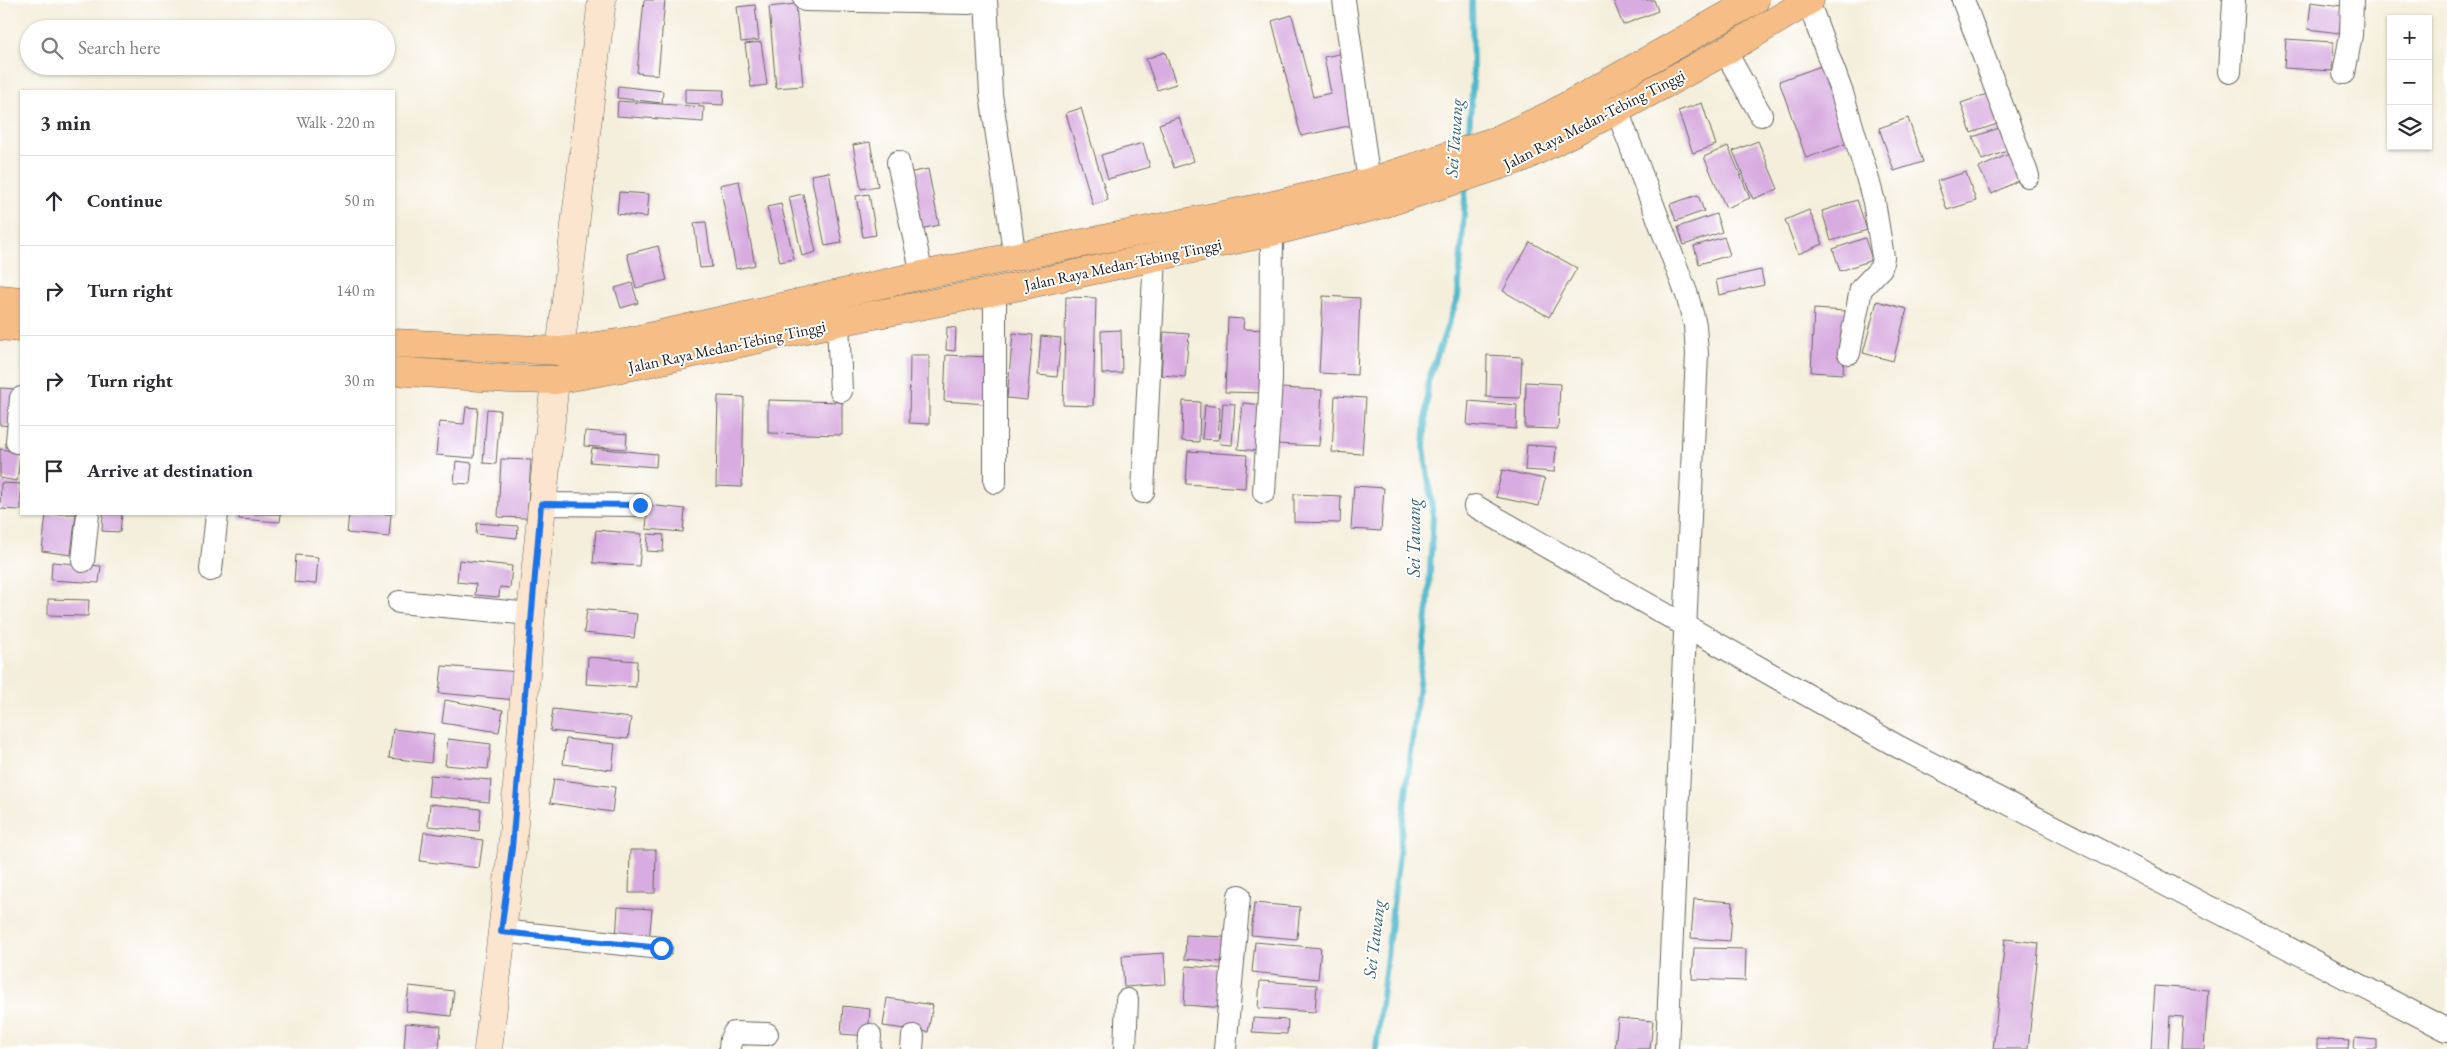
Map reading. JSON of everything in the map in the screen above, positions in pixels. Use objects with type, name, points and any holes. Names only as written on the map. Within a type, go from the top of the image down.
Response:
[{"type":"highway","name":"Jalan Raya Medan-Tebing Tinggi","points":[[1501,153],[1552,115],[1755,0]]},
{"type":"highway","name":"Jalan Raya Medan-Tebing Tinggi","points":[[395,371],[555,380],[638,366],[838,322],[995,292],[1272,232],[1380,205],[1453,169],[1617,110],[1725,51],[1808,1]]},
{"type":"highway","name":"Jalan Raya Medan-Tebing Tinggi","points":[[395,343],[560,351],[631,341],[922,275],[1270,206],[1369,182],[1453,169]]},
{"type":"highway","points":[[995,292],[1002,260]]},
{"type":"highway","points":[[0,299],[20,301]]},
{"type":"highway","points":[[0,326],[20,328]]},
{"type":"street","points":[[560,351],[602,0]]},
{"type":"street","points":[[805,0],[969,3],[986,0],[1002,260]]},
{"type":"street","points":[[1344,0],[1369,182]]},
{"type":"street","points":[[1963,0],[2028,176]]},
{"type":"street","points":[[2230,72],[2234,0]]},
{"type":"street","points":[[2344,73],[2351,35],[2352,0]]},
{"type":"street","points":[[1808,1],[1842,93],[1865,169],[1874,202],[1883,256],[1881,268],[1861,289],[1849,353]]},
{"type":"street","points":[[1725,51],[1761,115]]},
{"type":"street","points":[[1617,110],[1687,295],[1696,326],[1698,354],[1684,626],[1667,1049]]},
{"type":"street","points":[[898,162],[922,275]]},
{"type":"street","points":[[1264,492],[1271,379],[1272,232]]},
{"type":"street","points":[[1143,492],[1155,256]]},
{"type":"street","points":[[995,292],[995,482]]},
{"type":"street","points":[[838,322],[841,391]]},
{"type":"street","points":[[488,1049],[512,848],[541,504],[555,380]]},
{"type":"street","points":[[17,442],[20,409]]},
{"type":"street","points":[[541,504],[640,505]]},
{"type":"street","points":[[1475,506],[1898,746],[2447,1030]]},
{"type":"street","points":[[83,561],[88,515]]},
{"type":"street","points":[[211,570],[216,515]]},
{"type":"street","points":[[399,602],[531,614]]},
{"type":"street","points":[[1225,1049],[1239,896]]},
{"type":"street","points":[[501,932],[661,948]]},
{"type":"street","points":[[1126,1049],[1127,1000]]},
{"type":"street","points":[[730,1049],[734,1033],[767,1034]]},
{"type":"building","points":[[644,0],[665,0],[658,75],[637,73]]},
{"type":"building","points":[[1613,0],[1654,0],[1658,11],[1623,25]]},
{"type":"building","points":[[2311,2],[2342,6],[2339,33],[2308,29]]},
{"type":"building","points":[[796,4],[803,86],[776,88],[769,7]]},
{"type":"building","points":[[755,5],[759,40],[741,42],[737,7]]},
{"type":"building","points":[[1292,15],[1313,97],[1331,93],[1324,57],[1344,53],[1358,124],[1301,136],[1272,21]]},
{"type":"building","points":[[2286,39],[2333,42],[2332,71],[2284,68]]},
{"type":"building","points":[[761,42],[767,85],[751,87],[745,44]]},
{"type":"building","points":[[1165,52],[1176,84],[1157,90],[1146,59]]},
{"type":"building","points":[[1824,65],[1851,142],[1806,158],[1779,81]]},
{"type":"building","points":[[618,86],[663,91],[662,103],[617,98]]},
{"type":"building","points":[[685,89],[724,90],[723,105],[685,103]]},
{"type":"building","points":[[1993,92],[2003,122],[1971,133],[1961,103]]},
{"type":"building","points":[[618,101],[704,107],[703,122],[617,116]]},
{"type":"building","points":[[1702,103],[1716,145],[1693,153],[1678,111]]},
{"type":"building","points":[[1081,108],[1108,200],[1093,205],[1066,113]]},
{"type":"building","points":[[1179,117],[1194,161],[1174,168],[1159,124]]},
{"type":"building","points":[[1908,118],[1923,162],[1894,171],[1879,128]]},
{"type":"building","points":[[2002,127],[2010,150],[1982,160],[1973,137]]},
{"type":"building","points":[[1758,141],[1778,189],[1753,199],[1733,151]]},
{"type":"building","points":[[870,142],[878,186],[861,189],[853,145]]},
{"type":"building","points":[[1143,143],[1150,167],[1108,179],[1101,155]]},
{"type":"building","points":[[1728,146],[1750,198],[1726,208],[1704,157]]},
{"type":"building","points":[[2011,153],[2023,178],[1992,194],[1979,168]]},
{"type":"building","points":[[928,169],[939,225],[920,229],[908,173]]},
{"type":"building","points":[[829,172],[842,243],[825,246],[811,175]]},
{"type":"building","points":[[1966,172],[1976,201],[1947,210],[1937,181]]},
{"type":"building","points":[[739,181],[755,265],[736,269],[720,185]]},
{"type":"building","points":[[619,192],[649,194],[647,217],[617,214]]},
{"type":"building","points":[[803,194],[816,252],[802,256],[789,197]]},
{"type":"building","points":[[869,194],[876,235],[863,237],[856,196]]},
{"type":"building","points":[[1698,195],[1704,211],[1676,221],[1670,204]]},
{"type":"building","points":[[1857,200],[1867,230],[1831,241],[1822,211]]},
{"type":"building","points":[[781,204],[794,259],[780,262],[767,207]]},
{"type":"building","points":[[1809,210],[1823,244],[1798,254],[1785,220]]},
{"type":"building","points":[[1716,214],[1722,232],[1684,245],[1678,227]]},
{"type":"building","points":[[706,222],[712,267],[700,268],[694,223]]},
{"type":"building","points":[[1724,237],[1730,255],[1699,264],[1694,246]]},
{"type":"building","points":[[1865,238],[1872,260],[1840,271],[1833,249]]},
{"type":"building","points":[[1530,242],[1577,268],[1549,317],[1503,291]]},
{"type":"building","points":[[658,246],[667,280],[636,288],[627,254]]},
{"type":"building","points":[[1761,270],[1764,285],[1719,295],[1716,280]]},
{"type":"building","points":[[632,283],[638,303],[621,308],[615,288]]},
{"type":"building","points":[[1323,296],[1360,298],[1357,375],[1319,373]]},
{"type":"building","points":[[1066,297],[1096,298],[1093,406],[1063,405]]},
{"type":"building","points":[[1877,301],[1907,309],[1893,361],[1863,353]]},
{"type":"building","points":[[1814,309],[1846,311],[1843,374],[1811,372]]},
{"type":"building","points":[[1228,318],[1244,319],[1243,329],[1267,330],[1266,393],[1225,392]]},
{"type":"building","points":[[947,327],[956,328],[955,351],[946,350]]},
{"type":"building","points":[[1121,330],[1122,373],[1102,374],[1101,331]]},
{"type":"building","points":[[1164,332],[1189,334],[1185,377],[1161,375]]},
{"type":"building","points":[[1013,333],[1033,335],[1027,400],[1007,398]]},
{"type":"building","points":[[1041,336],[1061,338],[1057,377],[1038,375]]},
{"type":"building","points":[[910,355],[929,355],[929,424],[909,423]]},
{"type":"building","points":[[946,355],[988,357],[986,404],[944,401]]},
{"type":"building","points":[[1487,355],[1522,357],[1520,398],[1486,397]]},
{"type":"building","points":[[1526,382],[1560,384],[1558,429],[1525,428]]},
{"type":"building","points":[[0,388],[16,389],[12,426],[0,425]]},
{"type":"building","points":[[1279,388],[1322,390],[1319,446],[1276,444]]},
{"type":"building","points":[[718,396],[744,397],[742,487],[716,486]]},
{"type":"building","points":[[1335,396],[1366,398],[1362,454],[1332,452]]},
{"type":"building","points":[[768,400],[842,402],[842,435],[768,433]]},
{"type":"building","points":[[1183,401],[1200,402],[1199,442],[1182,441]]},
{"type":"building","points":[[1469,401],[1517,405],[1516,429],[1467,425]]},
{"type":"building","points":[[1223,403],[1235,404],[1232,445],[1220,444]]},
{"type":"building","points":[[1243,403],[1263,405],[1258,451],[1238,449]]},
{"type":"building","points":[[1205,405],[1220,407],[1218,440],[1202,439]]},
{"type":"building","points":[[466,407],[478,408],[474,458],[436,455],[439,422],[464,424]]},
{"type":"building","points":[[487,409],[500,410],[496,464],[483,463]]},
{"type":"building","points":[[585,431],[627,434],[626,449],[584,446]]},
{"type":"building","points":[[1527,445],[1556,447],[1554,472],[1525,470]]},
{"type":"building","points":[[592,448],[657,454],[656,467],[590,462]]},
{"type":"building","points":[[0,449],[20,452],[17,481],[0,478]]},
{"type":"building","points":[[1188,451],[1247,455],[1245,488],[1186,484]]},
{"type":"building","points":[[501,459],[531,460],[527,518],[498,517]]},
{"type":"building","points":[[456,461],[472,463],[470,484],[454,483]]},
{"type":"building","points":[[1502,470],[1545,479],[1539,506],[1496,497]]},
{"type":"building","points":[[1,483],[20,484],[20,510],[0,509]]},
{"type":"building","points":[[1354,486],[1384,488],[1381,531],[1351,529]]},
{"type":"building","points":[[1294,494],[1341,496],[1340,523],[1294,522]]},
{"type":"building","points":[[648,505],[685,509],[683,532],[646,529]]},
{"type":"building","points":[[46,515],[76,515],[71,555],[42,551]]},
{"type":"building","points":[[103,515],[122,515],[120,532],[102,531]]},
{"type":"building","points":[[239,515],[281,515],[280,522],[239,519]]},
{"type":"building","points":[[349,515],[391,515],[389,537],[347,533]]},
{"type":"building","points":[[477,523],[518,526],[517,538],[476,534]]},
{"type":"building","points":[[596,530],[642,534],[639,566],[593,563]]},
{"type":"building","points":[[648,534],[664,535],[663,552],[647,551]]},
{"type":"building","points":[[296,555],[318,557],[316,584],[294,582]]},
{"type":"building","points":[[459,560],[512,566],[510,588],[500,587],[499,597],[475,595],[476,584],[457,582]]},
{"type":"building","points":[[52,562],[101,566],[99,583],[51,580]]},
{"type":"building","points":[[48,599],[89,600],[88,616],[48,615]]},
{"type":"building","points":[[587,609],[637,614],[634,638],[584,633]]},
{"type":"building","points":[[588,657],[637,661],[636,687],[586,684]]},
{"type":"building","points":[[442,666],[519,672],[516,700],[439,693]]},
{"type":"building","points":[[445,700],[503,710],[499,732],[442,723]]},
{"type":"building","points":[[553,709],[631,718],[628,739],[550,731]]},
{"type":"building","points":[[393,729],[434,734],[431,763],[389,758]]},
{"type":"building","points":[[448,739],[491,744],[488,769],[445,765]]},
{"type":"building","points":[[566,739],[615,744],[612,770],[563,764]]},
{"type":"building","points":[[430,775],[491,780],[489,802],[428,796]]},
{"type":"building","points":[[554,779],[615,787],[612,812],[550,803]]},
{"type":"building","points":[[430,804],[481,809],[479,831],[428,826]]},
{"type":"building","points":[[424,832],[483,840],[479,868],[420,861]]},
{"type":"building","points":[[630,850],[656,850],[655,893],[629,893]]},
{"type":"building","points":[[1694,899],[1733,902],[1730,941],[1691,938]]},
{"type":"building","points":[[1254,903],[1300,907],[1297,939],[1251,935]]},
{"type":"building","points":[[618,907],[652,909],[649,942],[616,939]]},
{"type":"building","points":[[1186,935],[1224,937],[1222,962],[1185,959]]},
{"type":"building","points":[[2005,939],[2039,943],[2028,1049],[1993,1049]]},
{"type":"building","points":[[1255,942],[1321,948],[1318,979],[1252,972]]},
{"type":"building","points":[[1694,948],[1746,949],[1745,981],[1692,979]]},
{"type":"building","points":[[1164,953],[1166,984],[1124,987],[1122,956]]},
{"type":"building","points":[[1186,966],[1229,969],[1227,1008],[1184,1005]]},
{"type":"building","points":[[1260,981],[1317,985],[1315,1012],[1258,1008]]},
{"type":"building","points":[[409,986],[454,991],[451,1016],[406,1011]]},
{"type":"building","points":[[2155,986],[2208,990],[2204,1049],[2181,1049],[2183,1017],[2170,1016],[2168,1049],[2151,1049]]},
{"type":"building","points":[[887,998],[933,1005],[928,1032],[883,1026]]},
{"type":"building","points":[[843,1006],[870,1009],[868,1036],[841,1034]]},
{"type":"building","points":[[1253,1018],[1288,1020],[1287,1034],[1252,1032]]},
{"type":"building","points":[[1618,1018],[1653,1021],[1650,1049],[1615,1049]]},
{"type":"building","points":[[406,1023],[441,1026],[439,1049],[404,1049]]},
{"type":"building","points":[[2355,1038],[2377,1040],[2377,1049],[2354,1049]]},
{"type":"building","points":[[2317,1039],[2349,1041],[2348,1049],[2317,1049]]},
{"type":"waterway","name":"Sei Tawang","points":[[1468,141],[1473,81],[1472,0]]},
{"type":"waterway","name":"Sei Tawang","points":[[1376,1049],[1428,607],[1433,515],[1424,448],[1428,381],[1458,297],[1466,184]]},
{"type":"route","points":[[640,505],[541,504],[512,848],[501,932],[661,948]]}]
